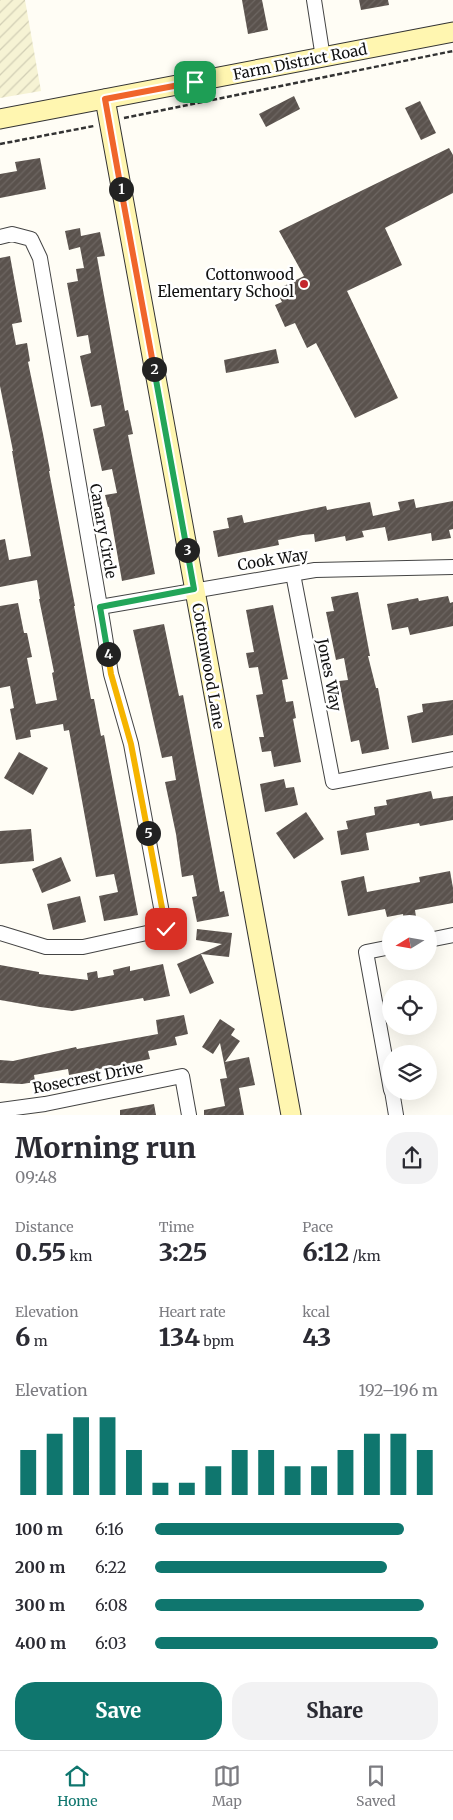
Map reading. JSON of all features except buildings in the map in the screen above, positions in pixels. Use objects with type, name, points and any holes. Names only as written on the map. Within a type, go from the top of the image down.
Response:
[{"type":"main road","name":"Farm District Road","points":[[0,119],[453,32]]},
{"type":"main road","name":"Cottonwood Lane","points":[[105,99],[291,1115]]},
{"type":"street","points":[[314,0],[323,58]]},
{"type":"street","name":"Canary Circle","points":[[0,237],[12,234],[31,239],[40,258],[111,674],[131,744],[166,929],[83,947],[46,947],[0,934]]},
{"type":"street","name":"Cook Way","points":[[100,607],[194,589],[315,570],[453,567]]},
{"type":"street","name":"Jones Way","points":[[293,574],[333,782],[453,759]]},
{"type":"street","points":[[438,938],[453,935]]},
{"type":"street","points":[[382,949],[366,952],[383,1045]]},
{"type":"street","name":"Rosecrest Drive","points":[[0,1110],[46,1109],[182,1076],[190,1115]]},
{"type":"street","points":[[393,1100],[396,1115]]},
{"type":"path","points":[[0,144],[109,123],[128,116],[453,51]]},
{"type":"shaded area","points":[[0,0],[25,0],[41,91],[0,98]]},
{"type":"place","name":"Cottonwood Elementary School","points":[[304,284]]},
{"type":"route","points":[[166,929],[131,744],[111,674],[100,607],[194,589],[105,99],[195,82]]}]
